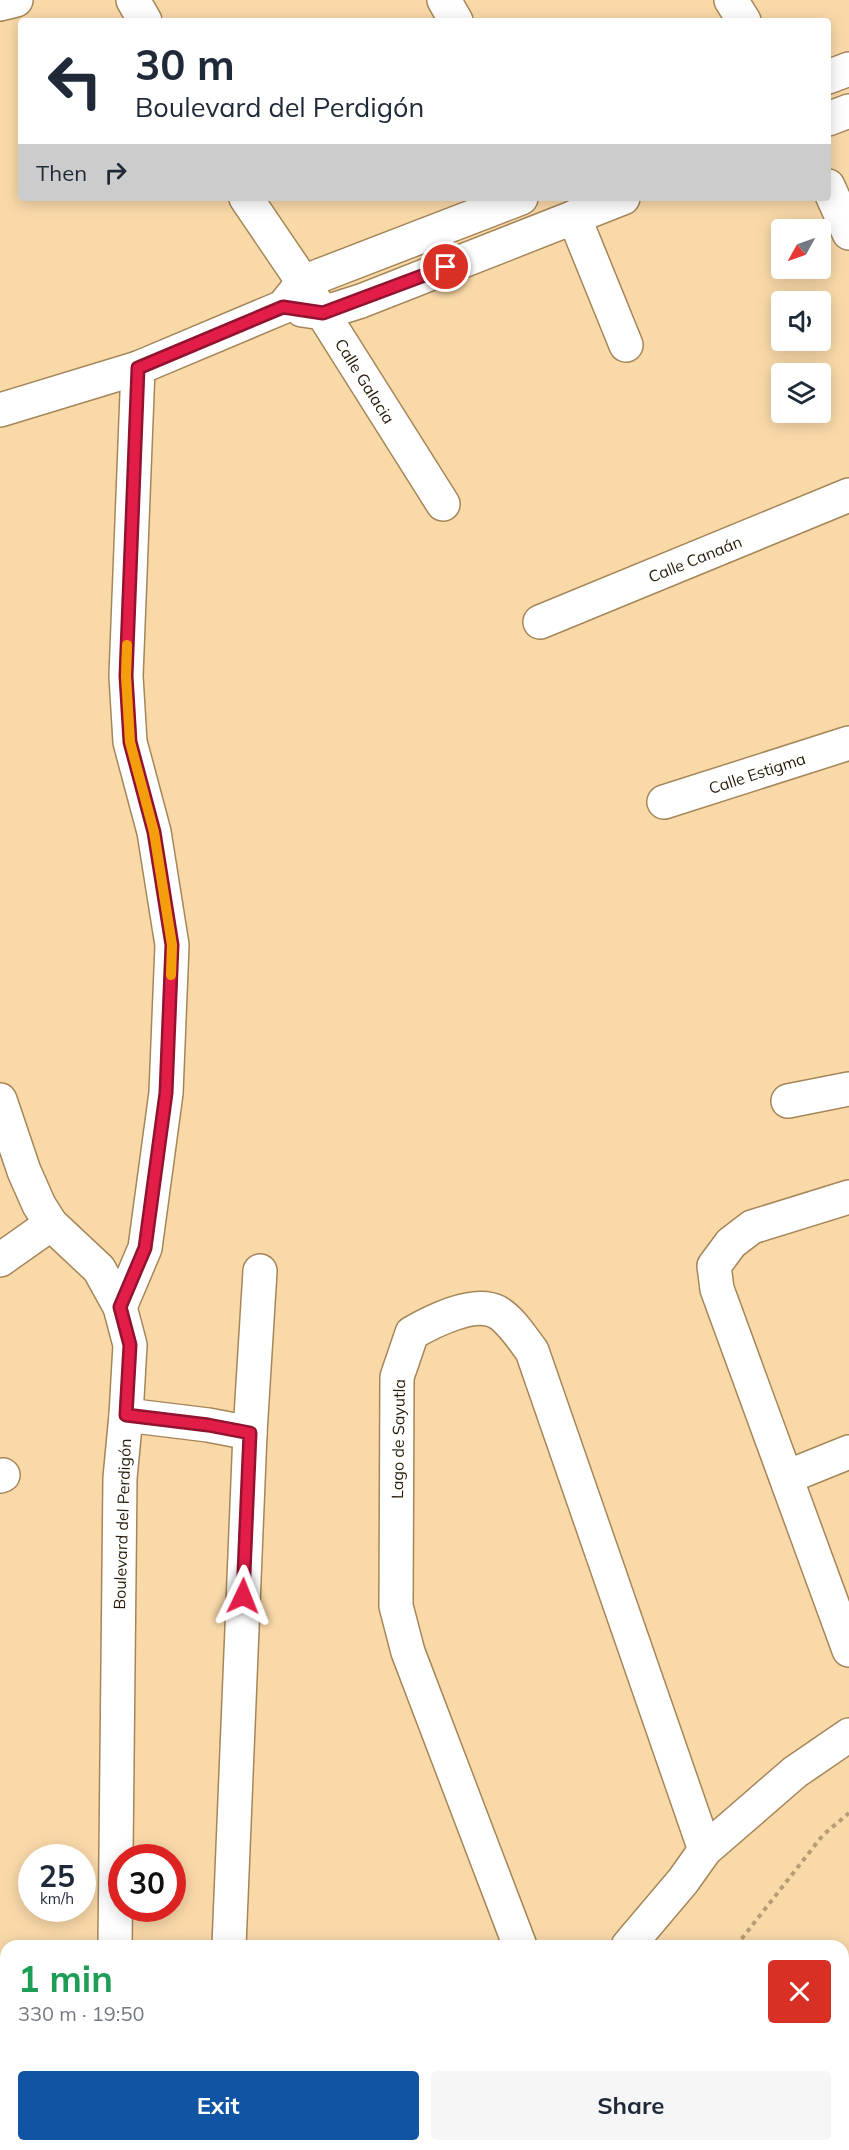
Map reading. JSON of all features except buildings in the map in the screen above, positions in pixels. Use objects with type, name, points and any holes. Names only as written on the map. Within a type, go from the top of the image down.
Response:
[{"type":"street","points":[[0,4],[16,0]]},
{"type":"street","points":[[133,0],[143,18]]},
{"type":"street","points":[[444,0],[454,18]]},
{"type":"street","points":[[731,0],[742,18]]},
{"type":"street","points":[[831,77],[849,69]]},
{"type":"street","points":[[831,118],[849,111]]},
{"type":"street","points":[[831,193],[849,233]]},
{"type":"street","name":"Calle Galacia","points":[[248,201],[323,313],[443,504]]},
{"type":"street","points":[[0,410],[138,368],[283,307],[303,282],[513,201]]},
{"type":"street","points":[[283,307],[323,313],[361,301],[615,201]]},
{"type":"street","points":[[574,217],[626,345]]},
{"type":"street","points":[[120,1307],[145,1248],[166,1093],[172,945],[154,832],[130,742],[126,676],[138,368]]},
{"type":"street","name":"Calle Canaán","points":[[540,622],[849,495]]},
{"type":"street","name":"Calle Estigma","points":[[664,802],[849,743]]},
{"type":"street","points":[[788,1101],[849,1089]]},
{"type":"street","points":[[0,1100],[24,1171],[51,1224],[99,1269],[120,1307],[130,1345],[126,1415]]},
{"type":"street","points":[[849,1197],[752,1227],[731,1243],[714,1266],[717,1289],[788,1477],[849,1650]]},
{"type":"street","points":[[0,1260],[51,1224]]},
{"type":"street","points":[[229,1940],[250,1433],[260,1271]]},
{"type":"street","name":"Lago de Sayutla","points":[[518,1940],[408,1652],[396,1606],[397,1377],[412,1333],[433,1320],[482,1307],[498,1313],[532,1351],[705,1850]]},
{"type":"street","name":"Boulevard del Perdigón","points":[[115,1940],[120,1478],[126,1415],[208,1425],[250,1433]]},
{"type":"street","points":[[788,1477],[849,1452]]},
{"type":"street","points":[[633,1940],[683,1881],[705,1850],[795,1773],[849,1735]]},
{"type":"path","points":[[741,1940],[823,1835],[849,1813]]},
{"type":"slow traffic","points":[[127,645],[126,676],[130,742],[154,832],[172,945],[171,975]]},
{"type":"route","points":[[243,1596],[250,1433],[208,1425],[126,1415],[130,1345],[120,1307],[145,1248],[166,1093],[172,945],[154,832],[130,742],[126,676],[138,368],[283,307],[323,313],[361,301],[446,267]]}]
